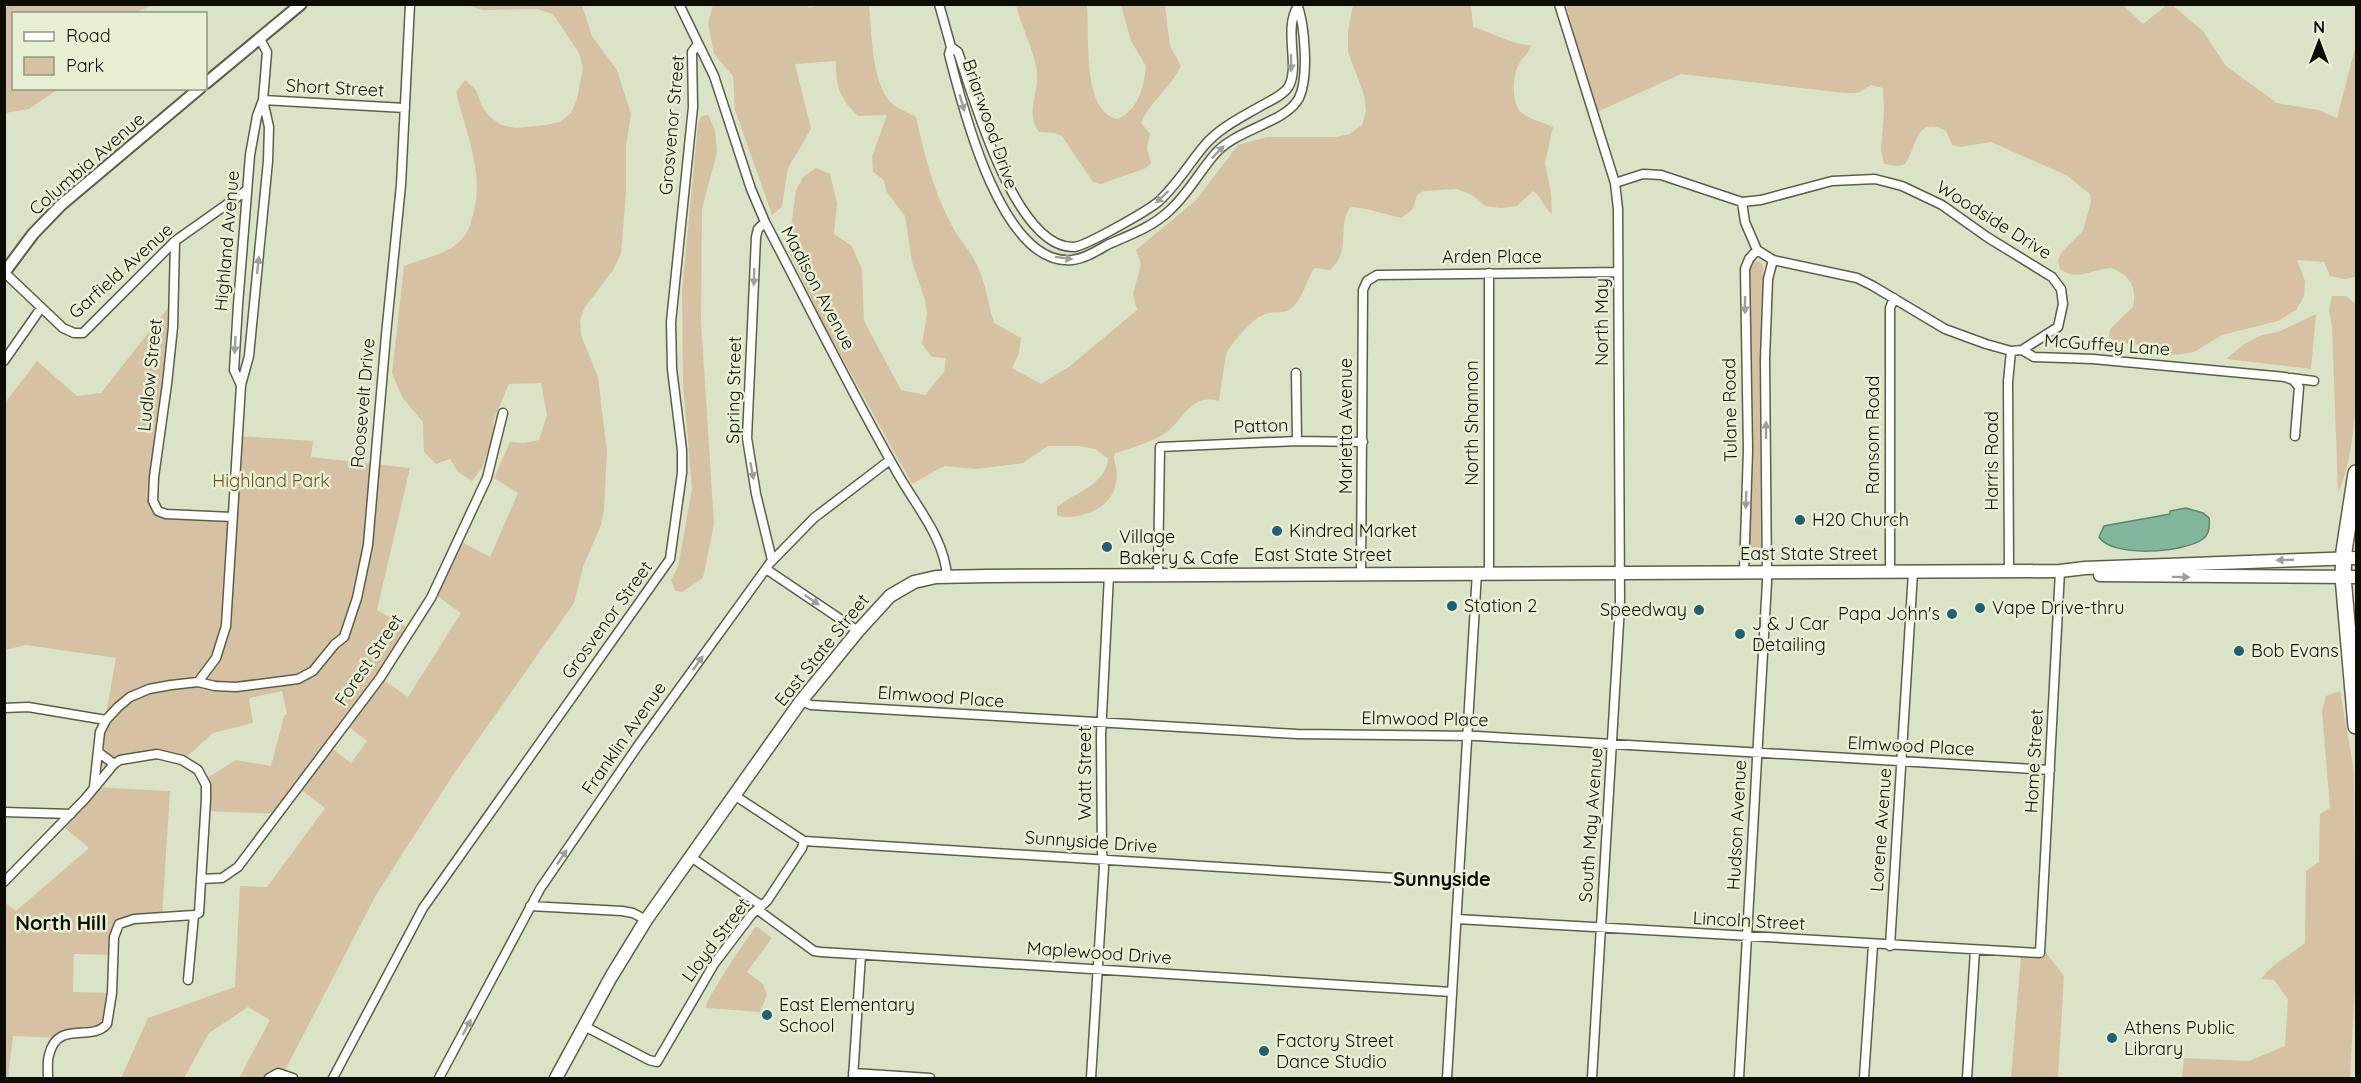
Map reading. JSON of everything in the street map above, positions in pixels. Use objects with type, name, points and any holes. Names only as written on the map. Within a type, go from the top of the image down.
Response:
[{"type":"highway","points":[[2356,474],[2350,558],[2356,726]]},
{"type":"main road","name":"East State Street","points":[[556,1078],[646,920],[801,700],[881,605],[901,588],[925,579],[1158,574],[2060,571],[2085,568],[2350,558]]},
{"type":"main road","name":"East State Street","points":[[2060,571],[2087,575],[2350,577]]},
{"type":"street","points":[[207,82],[302,4]]},
{"type":"street","name":"Roosevelt Drive","points":[[106,720],[118,707],[139,693],[171,684],[198,682],[236,687],[298,679],[313,671],[335,644],[344,637],[350,624],[368,545],[398,226],[410,4]]},
{"type":"street","name":"Madison Avenue","points":[[679,4],[714,76],[751,189],[765,222],[890,460],[942,550],[947,577]]},
{"type":"street","name":"Briarwood Drive","points":[[939,4],[951,47],[949,54],[961,101],[997,199],[1026,240],[1055,258],[1072,260],[1137,232],[1157,220],[1190,190],[1214,154],[1223,145],[1294,107],[1304,79],[1302,15],[1298,5]]},
{"type":"street","name":"North May","points":[[1559,4],[1615,183],[1618,209],[1620,573]]},
{"type":"street","name":"Briarwood Drive","points":[[951,47],[958,52],[1006,185],[1028,217],[1046,236],[1061,245],[1075,247],[1125,222],[1156,203],[1176,184],[1205,144],[1220,130],[1280,95],[1289,86],[1292,75],[1292,15],[1298,5]]},
{"type":"street","name":"Highland Avenue","points":[[241,385],[234,370],[250,155],[257,116],[263,100],[267,52],[260,39]]},
{"type":"street","name":"Grosvenor Street","points":[[333,1078],[423,908],[670,559],[682,473],[682,450],[672,369],[670,322],[693,107],[692,52],[698,44]]},
{"type":"street","name":"Columbia Avenue","points":[[5,273],[33,234],[61,205],[198,90]]},
{"type":"street","name":"Highland Avenue","points":[[198,682],[216,658],[226,626],[241,385],[249,356],[268,161],[269,127],[263,100]]},
{"type":"street","name":"Short Street","points":[[263,100],[405,108]]},
{"type":"street","name":"Woodside Drive","points":[[1615,183],[1644,174],[1661,175],[1742,202],[1761,200],[1832,181],[1882,180],[1927,196],[2052,277],[2061,288],[2064,304],[2058,327],[2022,350]]},
{"type":"street","name":"Garfield Avenue","points":[[4,361],[41,308],[68,332],[83,333],[175,241],[247,190]]},
{"type":"street","points":[[1742,202],[1745,222],[1757,250]]},
{"type":"street","name":"Spring Street","points":[[765,222],[758,229],[756,237],[747,438],[755,488],[772,560]]},
{"type":"street","name":"Ludlow Street","points":[[175,241],[173,327],[153,501],[158,511],[173,515],[232,517]]},
{"type":"street","name":"McGuffey Lane","points":[[1757,250],[1773,260],[1857,278],[1944,329],[2011,351],[2022,350],[2034,357],[2094,359],[2314,381]]},
{"type":"street","name":"Tulane Road","points":[[1744,572],[1748,450],[1745,269],[1749,259],[1757,250]]},
{"type":"street","name":"Tulane Road","points":[[1767,573],[1765,359],[1768,279],[1773,260]]},
{"type":"street","points":[[5,273],[41,308]]},
{"type":"street","name":"North Shannon","points":[[1447,1078],[1467,736],[1483,573],[1489,273]]},
{"type":"street","name":"Arden Place","points":[[1367,280],[1377,275],[1618,273]]},
{"type":"street","name":"Marietta Avenue","points":[[1362,573],[1363,290],[1367,280]]},
{"type":"street","name":"Ransom Road","points":[[1890,572],[1890,308],[1894,298]]},
{"type":"street","name":"Harris Road","points":[[2009,571],[2008,382],[2011,351]]},
{"type":"street","points":[[1296,373],[1297,441]]},
{"type":"street","points":[[2285,377],[2293,380],[2299,387],[2295,436]]},
{"type":"street","name":"Forest Street","points":[[201,879],[222,878],[238,867],[392,662],[430,598],[480,493],[492,463],[503,413]]},
{"type":"street","name":"Patton","points":[[1158,574],[1160,447],[1163,445],[1297,441],[1363,442]]},
{"type":"street","name":"Franklin Avenue","points":[[440,1078],[530,906],[637,747],[772,560],[814,518],[890,460]]},
{"type":"street","points":[[766,569],[858,630]]},
{"type":"street","name":"Home Street","points":[[2040,953],[2060,571]]},
{"type":"street","name":"Lorene Avenue","points":[[1890,946],[1913,572]]},
{"type":"street","name":"South May Avenue","points":[[1592,1078],[1620,573]]},
{"type":"street","name":"Hudson Avenue","points":[[1739,1078],[1767,573]]},
{"type":"street","name":"Watt Street","points":[[1091,1078],[1102,860],[1102,723],[1109,575]]},
{"type":"street","name":"Elmwood Place","points":[[801,700],[811,705],[1297,734],[1467,736],[2050,770]]},
{"type":"street","points":[[4,708],[28,707],[106,720],[100,732],[94,787]]},
{"type":"street","points":[[98,752],[114,765]]},
{"type":"street","points":[[4,882],[71,814],[114,765],[134,756],[157,754],[182,760],[198,770],[206,785],[199,913],[134,919],[119,924],[114,937],[112,993],[107,1024],[97,1032],[68,1033],[59,1038],[49,1055],[48,1078]]},
{"type":"street","name":"Sunnyside Drive","points":[[734,795],[804,841],[1459,882]]},
{"type":"street","points":[[4,812],[71,814]]},
{"type":"street","name":"Lloyd Street","points":[[584,1026],[657,1062],[714,964],[752,914],[760,908],[802,848],[804,841]]},
{"type":"street","name":"Maplewood Drive","points":[[691,857],[814,951],[1452,992]]},
{"type":"street","points":[[530,906],[622,911],[633,913],[646,920]]},
{"type":"street","points":[[188,980],[194,915]]},
{"type":"street","name":"Lincoln Street","points":[[1457,919],[2040,953]]},
{"type":"street","points":[[1864,1078],[1873,945]]},
{"type":"street","points":[[1967,1078],[1975,950]]},
{"type":"street","points":[[861,955],[853,1076],[930,1078]]},
{"type":"street","points":[[269,1078],[278,1073],[292,1078]]},
{"type":"green space","points":[[5,4],[153,4],[136,12],[12,12],[12,90],[57,90],[29,109],[5,113]]},
{"type":"green space","name":"Highland Park","points":[[468,5],[582,5],[592,36],[617,70],[631,114],[626,145],[626,193],[621,254],[613,270],[585,307],[580,320],[581,335],[598,377],[607,452],[601,525],[583,567],[574,603],[453,775],[376,895],[281,1078],[239,1078],[270,1020],[248,1007],[209,1033],[184,1078],[121,1078],[148,1018],[235,987],[240,886],[267,887],[325,808],[299,788],[278,814],[205,811],[202,781],[236,760],[271,766],[284,716],[287,714],[282,691],[249,698],[253,723],[213,733],[182,761],[157,754],[120,760],[96,770],[116,658],[26,645],[5,650],[4,404],[37,361],[77,396],[101,393],[174,300],[154,477],[158,512],[232,517],[239,436],[313,441],[311,457],[410,468],[377,610],[410,629],[381,678],[408,697],[461,613],[433,593],[458,540],[490,557],[518,493],[494,478],[510,442],[524,443],[539,440],[547,415],[541,383],[509,384],[493,421],[494,435],[482,468],[472,481],[458,472],[450,459],[436,464],[424,452],[423,422],[402,397],[392,373],[404,266],[440,254],[459,242],[469,228],[476,202],[476,170],[456,92],[465,80],[476,90],[489,116],[501,125],[516,128],[560,122],[571,113],[577,99],[583,68],[579,53],[553,14],[537,9],[483,10]],"holes":[[[345,724],[367,741],[351,763],[329,746]]]},
{"type":"green space","points":[[713,5],[808,5],[809,8],[819,5],[869,5],[874,59],[881,87],[895,106],[916,117],[934,184],[953,228],[980,272],[994,323],[1021,338],[1019,353],[1012,368],[1041,384],[1070,366],[1137,310],[1133,294],[1141,264],[1136,250],[1196,200],[1238,145],[1267,137],[1335,137],[1350,134],[1362,125],[1366,111],[1364,95],[1348,52],[1348,31],[1353,5],[1471,5],[1473,27],[1509,41],[1531,45],[1517,69],[1514,97],[1522,113],[1553,127],[1545,163],[1551,193],[1552,214],[1533,191],[1517,206],[1501,208],[1486,206],[1472,195],[1457,189],[1424,191],[1417,195],[1413,209],[1401,218],[1351,207],[1345,221],[1343,245],[1337,262],[1330,270],[1315,268],[1313,270],[1299,300],[1292,308],[1260,317],[1243,331],[1226,354],[1219,401],[1209,399],[1200,401],[1159,437],[1115,453],[1117,476],[1114,491],[1106,503],[1093,511],[1071,517],[1057,515],[1057,507],[1096,481],[1106,467],[1108,458],[1095,449],[1080,446],[1048,446],[1023,463],[976,469],[944,466],[912,484],[824,325],[788,250],[796,190],[803,177],[816,168],[830,174],[837,203],[834,234],[852,246],[862,270],[864,321],[901,390],[925,395],[944,372],[946,358],[932,357],[922,344],[927,314],[925,300],[912,262],[905,216],[886,191],[884,180],[873,172],[872,157],[887,115],[858,116],[852,110],[840,91],[836,77],[836,61],[795,64],[811,129],[788,168],[782,207],[772,215],[735,110],[733,76],[714,54],[708,23]]},
{"type":"green space","points":[[1016,5],[1087,5],[1088,51],[1092,87],[1105,113],[1117,119],[1130,110],[1139,97],[1146,66],[1131,41],[1121,5],[1165,5],[1170,46],[1181,66],[1141,123],[1150,134],[1147,148],[1151,163],[1146,168],[1101,184],[1093,182],[1062,136],[1039,132],[1033,118],[1037,72]]},
{"type":"green space","points":[[1566,5],[2123,5],[2143,24],[2167,5],[2172,5],[2203,31],[2226,66],[2277,103],[2318,110],[2337,118],[2356,44],[2356,277],[2344,279],[2330,276],[2324,262],[2297,260],[2305,281],[2304,296],[2296,310],[2278,321],[2222,335],[2194,352],[2184,354],[2169,355],[2147,347],[2114,341],[2109,337],[2110,329],[2133,307],[2133,288],[2123,274],[2111,268],[2079,275],[2066,273],[2060,269],[2058,261],[2061,253],[2083,231],[2091,202],[2090,194],[2066,175],[1991,142],[1960,147],[1952,145],[1946,131],[1936,127],[1923,130],[1905,164],[1898,166],[1884,164],[1881,150],[1883,88],[1871,85],[1858,93],[1844,93],[1681,74],[1597,112]]},
{"type":"green space","points":[[708,115],[715,130],[717,152],[702,209],[701,321],[714,524],[703,578],[682,592],[675,591],[671,580],[678,567],[692,489],[683,383],[682,291],[698,124],[701,116]]},
{"type":"green space","points":[[1754,260],[1762,263],[1763,269],[1760,396],[1761,559],[1749,559],[1746,542],[1747,299],[1749,264]]},
{"type":"green space","points":[[2332,296],[2346,296],[2356,304],[2354,426],[2351,450],[2338,493],[2332,326],[2329,310]]},
{"type":"green space","points":[[2316,314],[2311,369],[2226,359],[2244,344],[2262,335],[2278,332]]},
{"type":"green space","points":[[2340,691],[2354,771],[2356,968],[2350,1078],[2182,1078],[2184,1058],[2249,1061],[2285,1046],[2288,999],[2274,980],[2261,979],[2276,964],[2305,943],[2306,871],[2319,862],[2320,814],[2330,808],[2322,711],[2326,696]]},
{"type":"green space","points":[[93,787],[170,791],[162,917],[119,924],[113,955],[74,954],[73,992],[112,993],[105,1026],[57,1038],[13,1036],[8,1078],[4,1078],[4,902],[16,911],[89,848],[64,827],[71,814]]},
{"type":"green space","points":[[756,926],[772,938],[747,972],[763,984],[767,995],[760,1012],[706,1008],[707,1002],[731,962]]},
{"type":"green space","points":[[2035,948],[2044,950],[2064,976],[2058,1078],[2011,1078],[2021,956]]},
{"type":"shaded area","points":[[2186,508],[2203,513],[2209,518],[2207,535],[2194,544],[2165,550],[2133,551],[2106,544],[2099,537],[2104,526],[2170,514],[2170,511]]},
{"type":"place","name":"H20 Church","points":[[1800,520]]},
{"type":"place","name":"Kindred Market","points":[[1277,531]]},
{"type":"place","name":"Village Bakery & Cafe","points":[[1107,547]]},
{"type":"place","name":"Station 2","points":[[1452,606]]},
{"type":"place","name":"Vape Drive-thru","points":[[1980,608]]},
{"type":"place","name":"Speedway","points":[[1699,610]]},
{"type":"place","name":"Papa John's","points":[[1952,614]]},
{"type":"place","name":"J & J Car Detailing","points":[[1740,634]]},
{"type":"place","name":"Bob Evans","points":[[2239,651]]},
{"type":"place","name":"East Elementary School","points":[[767,1015]]},
{"type":"place","name":"Athens Public Library","points":[[2112,1038]]},
{"type":"place","name":"Factory Street Dance Studio","points":[[1264,1051]]},
{"type":"district","name":"Sunnyside","points":[[1442,879]]},
{"type":"district","name":"North Hill","points":[[61,923]]}]
